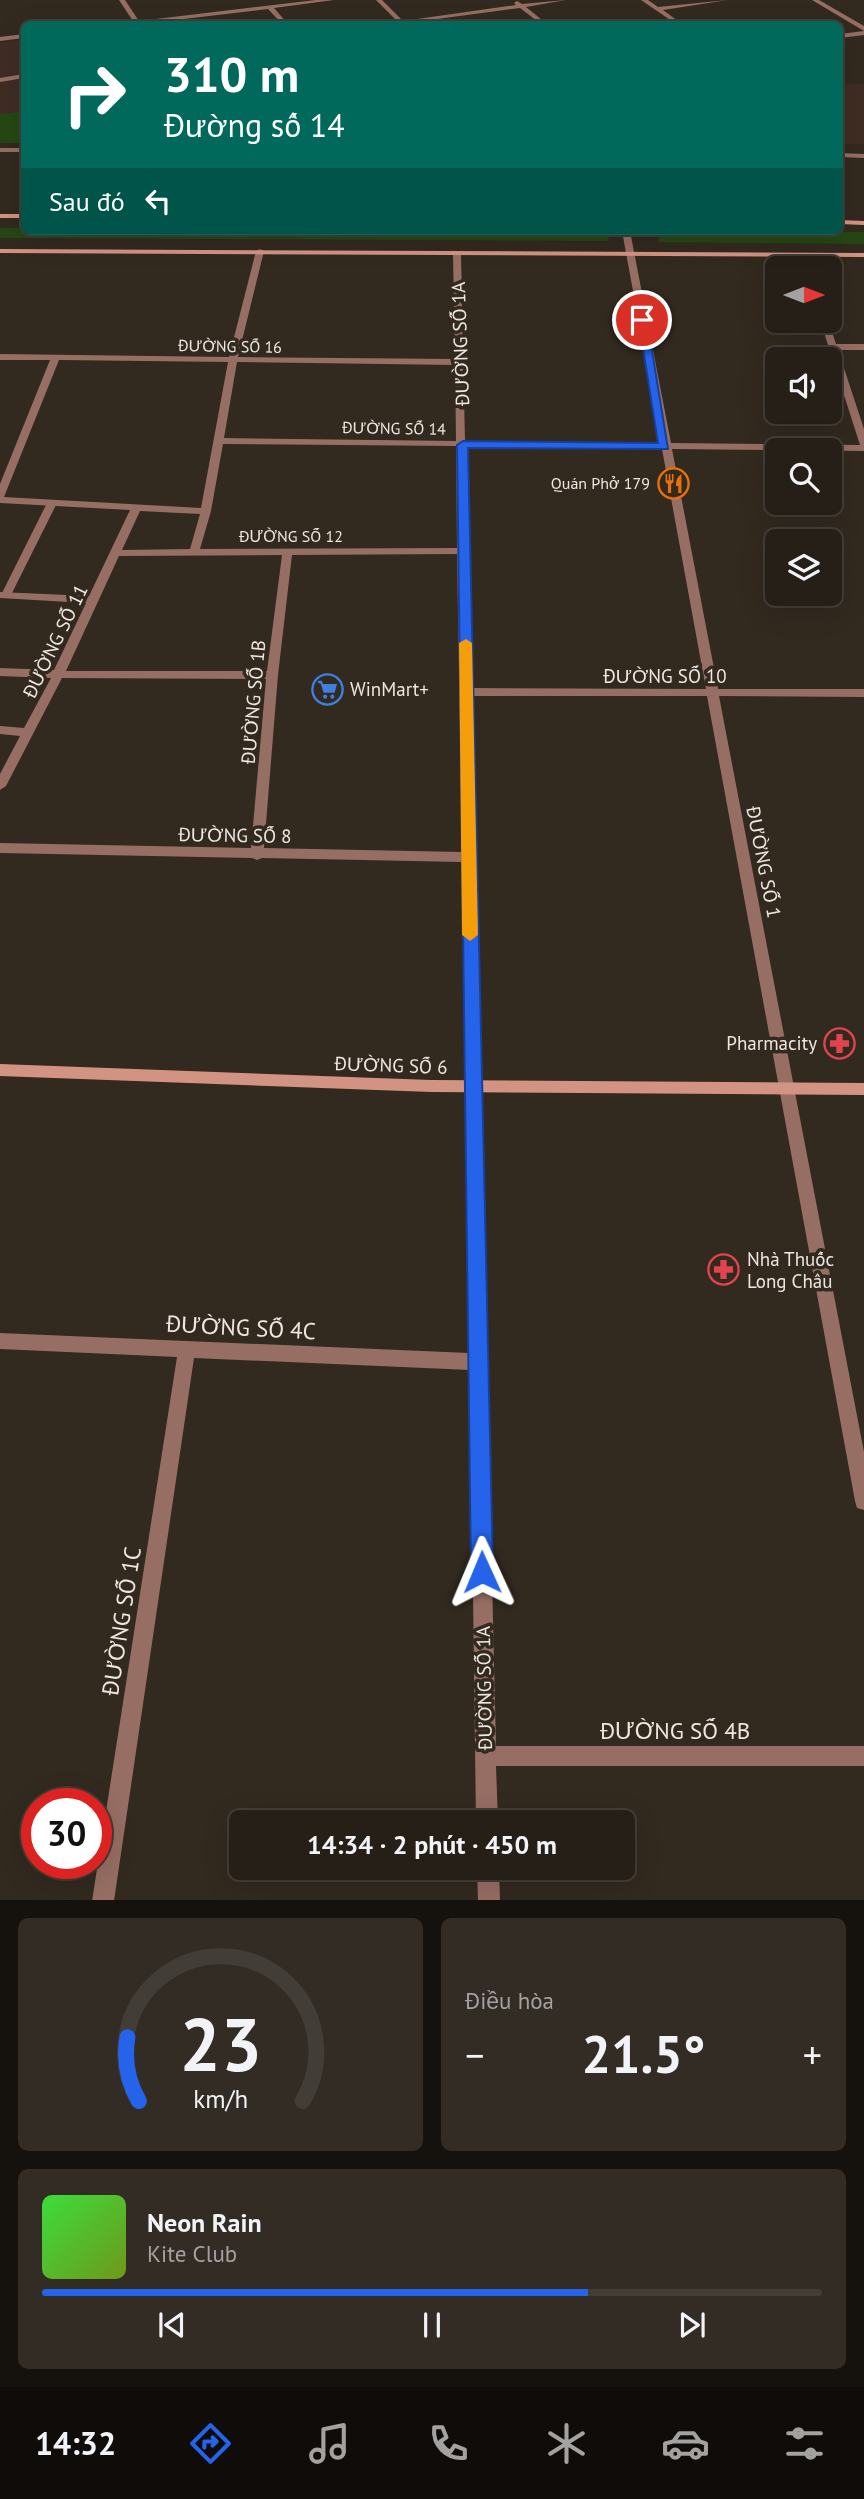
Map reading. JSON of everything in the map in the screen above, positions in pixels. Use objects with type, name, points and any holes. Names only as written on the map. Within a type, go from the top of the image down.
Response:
[{"type":"street","points":[[122,0],[135,21]]},
{"type":"street","points":[[162,21],[331,0]]},
{"type":"street","points":[[379,0],[399,21]]},
{"type":"street","points":[[513,0],[540,21]]},
{"type":"street","points":[[421,21],[563,0]]},
{"type":"street","points":[[644,0],[675,21]]},
{"type":"street","points":[[657,9],[725,0]]},
{"type":"street","points":[[815,0],[864,31]]},
{"type":"street","points":[[270,8],[282,21]]},
{"type":"street","points":[[843,35],[864,31]]},
{"type":"street","points":[[0,39],[21,36]]},
{"type":"street","points":[[0,80],[21,76]]},
{"type":"street","points":[[0,150],[21,150]]},
{"type":"street","points":[[843,155],[864,156]]},
{"type":"street","points":[[0,216],[21,216]]},
{"type":"street","points":[[843,222],[864,223]]},
{"type":"street","name":"ĐƯỜNG SỐ 1","points":[[627,235],[664,447],[788,1087],[864,1501]]},
{"type":"street","points":[[0,251],[864,255]]},
{"type":"street","points":[[195,550],[206,511],[233,360],[260,251]]},
{"type":"street","name":"ĐƯỜNG SỐ 1A","points":[[457,253],[463,445],[468,857],[487,1810]]},
{"type":"street","points":[[828,333],[833,347]]},
{"type":"street","points":[[842,347],[864,347]]},
{"type":"street","name":"ĐƯỜNG SỐ 16","points":[[0,357],[460,362]]},
{"type":"street","points":[[56,357],[0,498],[136,509],[206,511]]},
{"type":"street","points":[[842,376],[864,446]]},
{"type":"street","name":"ĐƯỜNG SỐ 14","points":[[218,441],[664,447],[864,446]]},
{"type":"street","points":[[52,503],[3,595],[94,600]]},
{"type":"street","name":"ĐƯỜNG SỐ 11","points":[[0,786],[58,675],[136,509]]},
{"type":"street","name":"ĐƯỜNG SỐ 12","points":[[117,553],[195,550],[287,554],[465,551]]},
{"type":"street","name":"ĐƯỜNG SỐ 1B","points":[[257,855],[272,675],[287,554]]},
{"type":"street","points":[[0,672],[58,675],[272,675]]},
{"type":"street","name":"ĐƯỜNG SỐ 10","points":[[466,692],[864,693]]},
{"type":"street","points":[[0,730],[28,733]]},
{"type":"street","name":"ĐƯỜNG SỐ 8","points":[[0,848],[468,857]]},
{"type":"street","name":"ĐƯỜNG SỐ 6","points":[[0,1070],[473,1087],[864,1088]]},
{"type":"street","name":"ĐƯỜNG SỐ 4C","points":[[0,1341],[479,1362]]},
{"type":"street","name":"ĐƯỜNG SỐ 1C","points":[[103,1900],[187,1349]]},
{"type":"street","name":"ĐƯỜNG SỐ 4B","points":[[485,1756],[864,1756]]},
{"type":"street","points":[[488,1880],[489,1900]]},
{"type":"shaded area","points":[[21,40],[21,111],[0,114],[0,43]]},
{"type":"shaded area","points":[[843,84],[864,84],[864,144],[843,144]]},
{"type":"green space","points":[[21,111],[21,143],[0,143],[0,114]]},
{"type":"green space","points":[[0,228],[21,228],[21,235],[608,235],[609,241],[0,238]]},
{"type":"green space","points":[[843,232],[864,232],[864,244],[659,242],[658,235],[843,235]]},
{"type":"slow traffic","points":[[466,643],[470,935]]},
{"type":"place","name":"Quán Phở 179","points":[[673,483]]},
{"type":"place","name":"WinMart+","points":[[327,689]]},
{"type":"place","name":"Pharmacity","points":[[840,1043]]},
{"type":"place","name":"Nhà Thuốc Long Châu","points":[[724,1270]]},
{"type":"route","points":[[482,1572],[463,445],[664,447],[642,320]]}]
